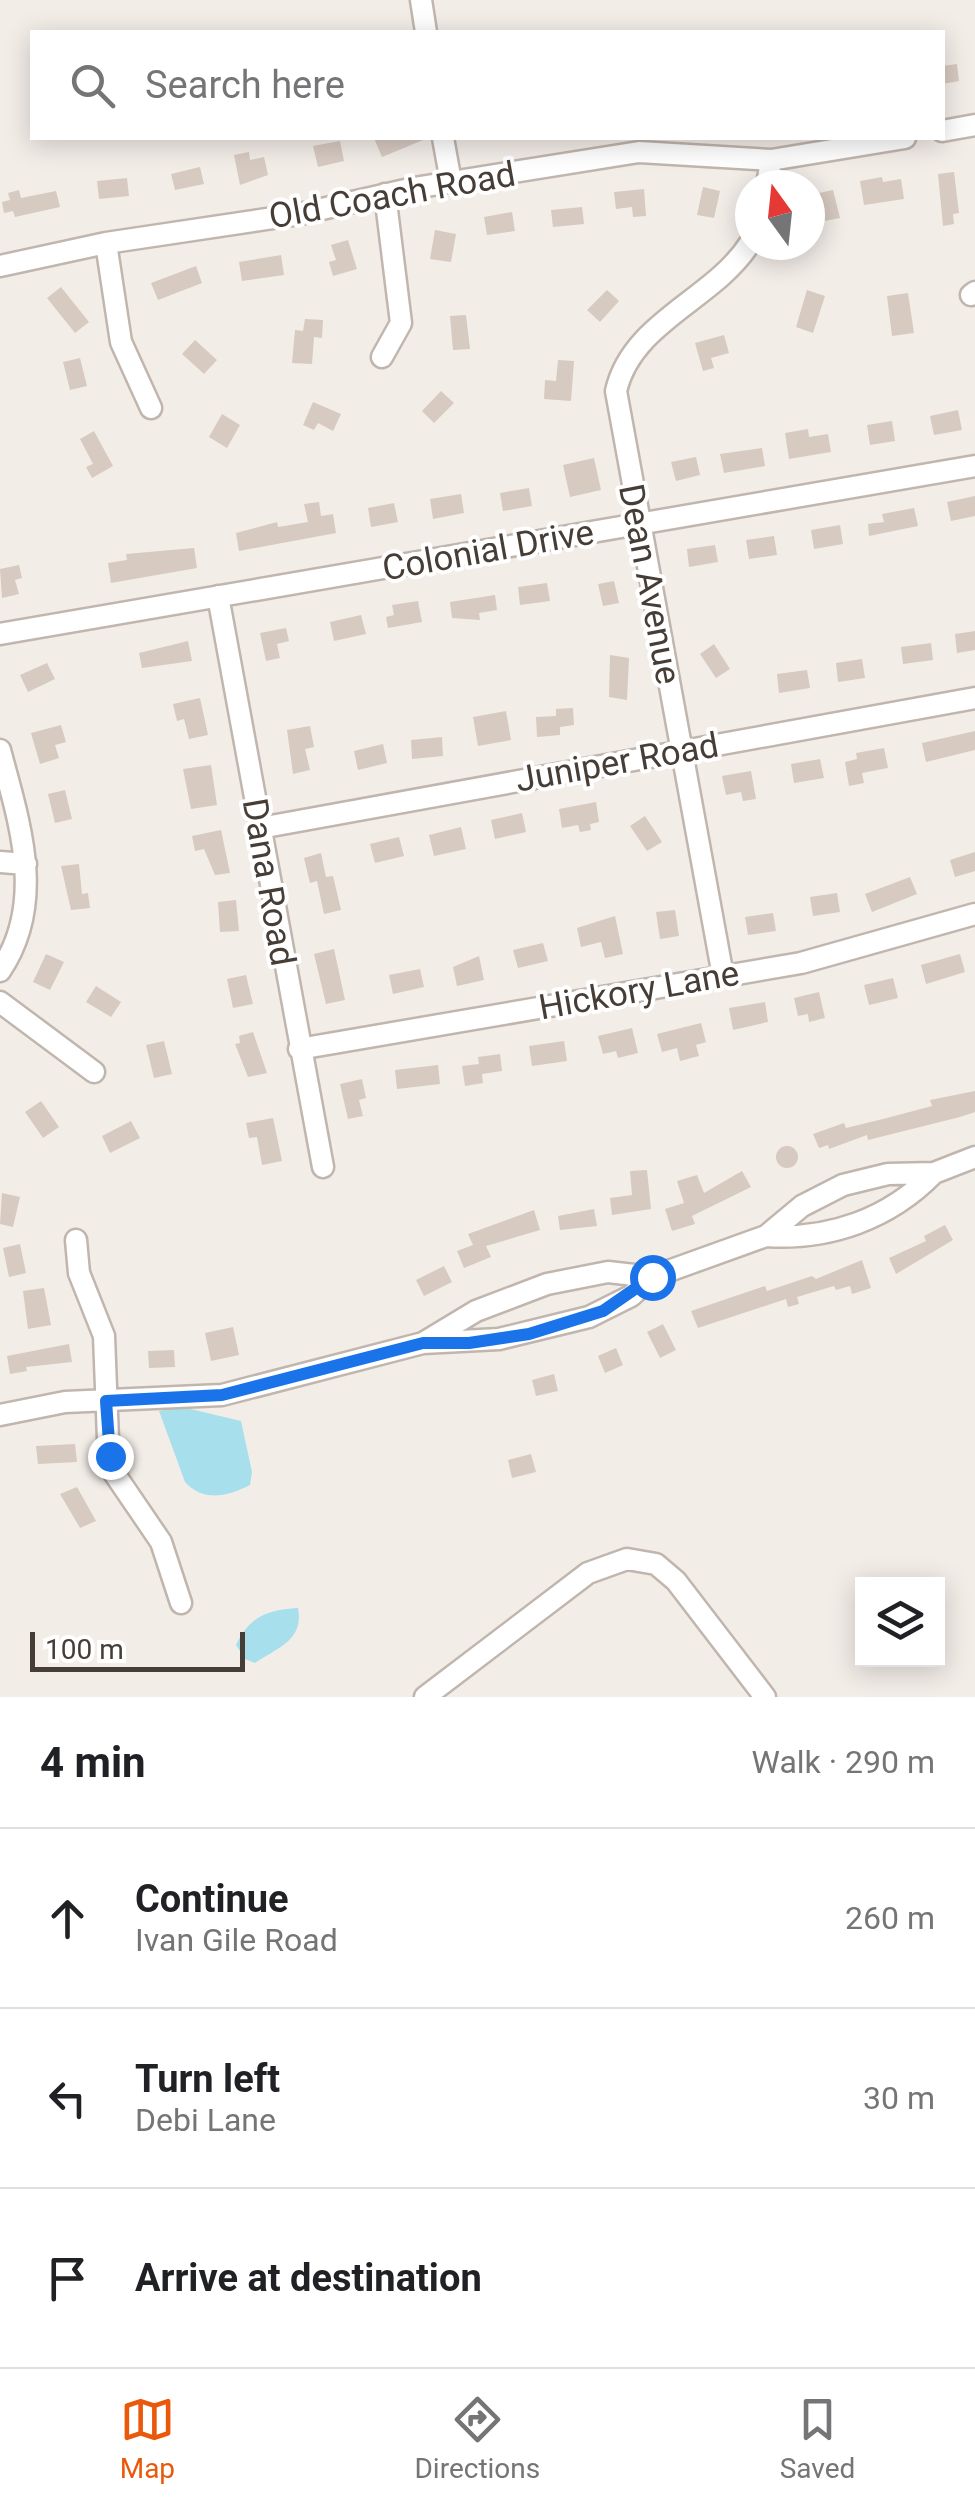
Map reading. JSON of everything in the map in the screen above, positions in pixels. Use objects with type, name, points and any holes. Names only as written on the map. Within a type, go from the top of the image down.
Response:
[{"type":"street","points":[[421,0],[426,30]]},
{"type":"street","points":[[945,130],[975,125]]},
{"type":"street","points":[[444,140],[451,182]]},
{"type":"street","name":"Old Coach Road","points":[[0,266],[106,243],[300,214],[385,194],[639,152],[771,160],[893,140]]},
{"type":"street","points":[[769,170],[771,160]]},
{"type":"street","points":[[382,357],[401,323],[385,194]]},
{"type":"street","points":[[106,243],[121,342],[152,408]]},
{"type":"street","name":"Dean Avenue","points":[[722,976],[617,409],[620,375],[650,334],[735,257]]},
{"type":"street","name":"Colonial Drive","points":[[0,634],[975,466]]},
{"type":"street","name":"Dana Road","points":[[218,596],[323,1168]]},
{"type":"street","name":"Juniper Road","points":[[260,828],[975,698]]},
{"type":"street","points":[[0,750],[26,864],[19,932],[0,970]]},
{"type":"street","points":[[0,862],[26,864]]},
{"type":"street","name":"Hickory Lane","points":[[299,1049],[856,950],[975,914]]},
{"type":"street","points":[[0,1002],[94,1072]]},
{"type":"street","points":[[0,1415],[34,1406],[222,1395],[423,1343],[484,1341],[559,1326],[617,1304],[652,1277],[766,1236],[813,1236],[858,1224],[899,1203],[934,1173],[975,1157]]},
{"type":"street","points":[[766,1236],[802,1206],[843,1185],[888,1174],[934,1173]]},
{"type":"street","points":[[76,1240],[84,1289],[104,1336],[114,1473],[162,1542],[182,1603]]},
{"type":"street","points":[[423,1343],[476,1311],[547,1284],[608,1272],[652,1277]]},
{"type":"street","points":[[425,1697],[588,1573],[628,1559],[656,1564],[676,1582],[765,1697]]},
{"type":"water","points":[[182,1407],[241,1421],[252,1472],[250,1485],[216,1496],[200,1493],[185,1482],[159,1411]]},
{"type":"water","points":[[298,1608],[297,1628],[288,1641],[255,1663],[245,1659],[236,1645],[247,1627],[268,1613]]},
{"type":"building","points":[[957,64],[959,81],[945,83],[945,66]]},
{"type":"building","points":[[375,140],[423,140],[382,157]]},
{"type":"building","points":[[340,141],[344,161],[318,167],[313,146]]},
{"type":"building","points":[[249,152],[250,160],[264,157],[268,175],[240,185],[234,155]]},
{"type":"building","points":[[200,167],[204,184],[175,190],[171,174]]},
{"type":"building","points":[[954,172],[959,213],[953,214],[954,224],[943,226],[938,174]]},
{"type":"building","points":[[882,177],[883,182],[901,179],[904,199],[864,205],[860,181]]},
{"type":"building","points":[[127,178],[129,196],[99,199],[97,181]]},
{"type":"building","points":[[703,187],[720,191],[714,218],[697,215]]},
{"type":"building","points":[[644,189],[646,216],[633,217],[632,207],[616,209],[614,192]]},
{"type":"building","points":[[19,190],[21,198],[56,191],[60,207],[15,217],[13,211],[4,213],[2,202],[10,200],[8,193]]},
{"type":"building","points":[[833,190],[840,218],[825,221],[825,192]]},
{"type":"building","points":[[582,207],[584,224],[553,227],[551,210]]},
{"type":"building","points":[[512,212],[515,231],[487,235],[484,217]]},
{"type":"building","points":[[435,230],[456,234],[451,262],[430,259]]},
{"type":"building","points":[[348,240],[357,269],[333,276],[329,262],[336,260],[331,245]]},
{"type":"building","points":[[281,255],[284,275],[242,281],[239,262]]},
{"type":"building","points":[[196,266],[202,283],[158,300],[151,283]]},
{"type":"building","points":[[61,287],[89,322],[75,333],[47,298]]},
{"type":"building","points":[[607,290],[619,301],[600,322],[587,310]]},
{"type":"building","points":[[807,290],[825,296],[813,333],[796,327]]},
{"type":"building","points":[[908,293],[914,333],[892,336],[887,296]]},
{"type":"building","points":[[466,315],[470,349],[453,350],[450,316]]},
{"type":"building","points":[[305,319],[323,320],[322,338],[314,337],[312,364],[292,363],[295,330],[303,331]]},
{"type":"building","points":[[724,335],[729,353],[711,358],[714,368],[703,371],[695,343]]},
{"type":"building","points":[[195,340],[217,360],[204,374],[182,354]]},
{"type":"building","points":[[80,358],[87,386],[70,390],[63,362]]},
{"type":"building","points":[[558,360],[574,361],[571,401],[544,399],[545,380],[556,381]]},
{"type":"building","points":[[441,391],[454,403],[434,423],[422,411]]},
{"type":"building","points":[[313,402],[341,414],[333,431],[318,423],[314,430],[303,425]]},
{"type":"building","points":[[958,410],[962,430],[934,435],[930,416]]},
{"type":"building","points":[[222,414],[240,425],[227,448],[209,437]]},
{"type":"building","points":[[892,421],[895,441],[870,445],[867,425]]},
{"type":"building","points":[[808,429],[809,437],[828,434],[831,452],[789,459],[785,433]]},
{"type":"building","points":[[94,431],[113,466],[92,478],[86,467],[93,464],[80,439]]},
{"type":"building","points":[[762,448],[765,466],[724,473],[720,454]]},
{"type":"building","points":[[696,457],[700,475],[676,481],[671,462]]},
{"type":"building","points":[[594,458],[601,490],[570,497],[563,465]]},
{"type":"building","points":[[529,488],[532,506],[503,511],[500,493]]},
{"type":"building","points":[[461,494],[464,513],[433,519],[430,499]]},
{"type":"building","points":[[975,496],[975,516],[951,521],[947,502]]},
{"type":"building","points":[[319,502],[321,516],[333,514],[336,533],[239,551],[236,533],[277,522],[278,527],[308,522],[304,504]]},
{"type":"building","points":[[394,503],[398,522],[371,527],[368,508]]},
{"type":"building","points":[[914,508],[918,526],[869,536],[868,524],[884,522],[882,514]]},
{"type":"building","points":[[840,525],[843,544],[814,549],[811,530]]},
{"type":"building","points":[[774,536],[777,555],[749,559],[746,540]]},
{"type":"building","points":[[715,545],[718,562],[689,567],[687,549]]},
{"type":"building","points":[[194,548],[197,568],[111,583],[108,563],[127,560],[126,554]]},
{"type":"building","points":[[19,565],[22,578],[15,580],[19,594],[2,598],[0,569]]},
{"type":"building","points":[[614,581],[619,603],[603,606],[598,584]]},
{"type":"building","points":[[547,583],[550,601],[520,605],[518,587]]},
{"type":"building","points":[[495,595],[497,610],[479,613],[480,620],[452,618],[450,602]]},
{"type":"building","points":[[418,601],[422,622],[388,628],[386,617],[394,615],[392,605]]},
{"type":"building","points":[[361,615],[366,634],[334,641],[330,622]]},
{"type":"building","points":[[286,628],[289,641],[277,644],[280,658],[266,661],[260,633]]},
{"type":"building","points":[[975,631],[975,650],[957,653],[955,634]]},
{"type":"building","points":[[188,641],[192,661],[142,668],[139,653]]},
{"type":"building","points":[[931,643],[933,660],[903,664],[901,647]]},
{"type":"building","points":[[714,644],[730,669],[716,678],[700,654]]},
{"type":"building","points":[[610,655],[629,658],[627,700],[609,697]]},
{"type":"building","points":[[862,659],[865,678],[838,682],[836,663]]},
{"type":"building","points":[[47,663],[55,679],[28,692],[20,675]]},
{"type":"building","points":[[807,670],[810,688],[779,693],[777,674]]},
{"type":"building","points":[[200,698],[208,735],[189,739],[184,719],[177,721],[173,704]]},
{"type":"building","points":[[573,708],[574,725],[560,727],[560,735],[537,737],[536,717],[556,716],[556,709]]},
{"type":"building","points":[[506,711],[511,740],[478,746],[473,717]]},
{"type":"building","points":[[61,725],[66,742],[55,745],[59,758],[40,764],[31,733]]},
{"type":"building","points":[[310,726],[314,747],[305,749],[310,770],[293,774],[287,730]]},
{"type":"building","points":[[975,731],[975,750],[926,762],[922,743]]},
{"type":"building","points":[[442,737],[443,756],[412,759],[411,740]]},
{"type":"building","points":[[383,744],[387,763],[358,770],[354,751]]},
{"type":"building","points":[[884,748],[888,768],[862,773],[864,783],[849,786],[845,762],[857,759],[856,753]]},
{"type":"building","points":[[820,759],[824,778],[794,783],[791,764]]},
{"type":"building","points":[[211,765],[217,805],[191,809],[183,769]]},
{"type":"building","points":[[751,771],[756,799],[743,801],[741,792],[726,795],[722,776]]},
{"type":"building","points":[[65,790],[72,819],[55,823],[48,794]]},
{"type":"building","points":[[596,802],[599,822],[590,824],[591,830],[580,832],[578,825],[562,828],[559,809]]},
{"type":"building","points":[[522,813],[526,832],[495,839],[491,820]]},
{"type":"building","points":[[645,816],[662,842],[647,851],[630,826]]},
{"type":"building","points":[[461,827],[466,849],[434,856],[429,835]]},
{"type":"building","points":[[221,830],[230,873],[215,875],[204,849],[195,851],[192,836]]},
{"type":"building","points":[[399,837],[404,856],[375,863],[370,844]]},
{"type":"building","points":[[975,852],[975,871],[955,877],[950,860]]},
{"type":"building","points":[[321,853],[326,877],[333,876],[341,910],[324,914],[317,881],[310,883],[304,858]]},
{"type":"building","points":[[79,864],[82,894],[88,893],[90,908],[71,910],[61,866]]},
{"type":"building","points":[[910,877],[917,894],[872,912],[865,894]]},
{"type":"building","points":[[837,893],[840,912],[813,916],[810,897]]},
{"type":"building","points":[[236,900],[239,931],[220,932],[218,902]]},
{"type":"building","points":[[675,910],[679,936],[660,939],[656,912]]},
{"type":"building","points":[[773,913],[776,931],[748,935],[745,917]]},
{"type":"building","points":[[615,916],[623,954],[605,958],[601,942],[581,947],[577,928]]},
{"type":"building","points":[[543,943],[548,961],[518,968],[513,950]]},
{"type":"building","points":[[334,949],[345,1000],[326,1004],[314,954]]},
{"type":"building","points":[[46,954],[64,962],[50,990],[33,982]]},
{"type":"building","points":[[960,954],[965,972],[926,984],[921,965]]},
{"type":"building","points":[[479,956],[484,980],[457,986],[453,967]]},
{"type":"building","points":[[420,969],[424,987],[393,994],[389,975]]},
{"type":"building","points":[[246,975],[253,1004],[233,1008],[227,979]]},
{"type":"building","points":[[893,978],[898,998],[869,1005],[864,985]]},
{"type":"building","points":[[96,986],[121,1002],[111,1017],[86,1002]]},
{"type":"building","points":[[819,992],[825,1018],[809,1022],[808,1014],[798,1016],[794,998]]},
{"type":"building","points":[[765,1002],[768,1022],[733,1030],[729,1008]]},
{"type":"building","points":[[701,1023],[706,1042],[696,1045],[699,1056],[680,1061],[677,1048],[662,1052],[657,1034]]},
{"type":"building","points":[[632,1028],[638,1053],[618,1058],[616,1051],[603,1054],[598,1036]]},
{"type":"building","points":[[253,1032],[267,1073],[248,1077],[235,1044],[240,1043],[239,1036]]},
{"type":"building","points":[[164,1041],[172,1074],[154,1078],[146,1045]]},
{"type":"building","points":[[564,1041],[567,1061],[532,1066],[529,1046]]},
{"type":"building","points":[[500,1054],[502,1071],[482,1074],[483,1083],[465,1086],[462,1066],[479,1064],[478,1057]]},
{"type":"building","points":[[438,1065],[440,1084],[397,1089],[395,1070]]},
{"type":"building","points":[[362,1079],[366,1098],[359,1100],[363,1116],[348,1119],[340,1084]]},
{"type":"building","points":[[975,1091],[975,1112],[960,1117],[868,1140],[867,1135],[829,1149],[828,1145],[819,1148],[813,1134],[844,1123],[846,1128],[887,1118],[932,1106],[930,1100]]},
{"type":"building","points":[[41,1101],[59,1127],[43,1138],[25,1112]]},
{"type":"building","points":[[273,1118],[282,1161],[262,1165],[257,1137],[249,1138],[246,1123]]},
{"type":"building","points":[[131,1121],[140,1138],[110,1153],[102,1136]]},
{"type":"building","points":[[787,1146],[795,1149],[795,1165],[787,1168],[779,1165],[776,1157],[779,1149]]},
{"type":"building","points":[[647,1170],[651,1209],[612,1215],[610,1198],[632,1195],[630,1171]]},
{"type":"building","points":[[742,1171],[751,1187],[692,1216],[695,1224],[672,1231],[665,1209],[684,1203],[677,1181],[697,1175],[704,1193]]},
{"type":"building","points":[[2,1193],[20,1197],[13,1227],[0,1224]]},
{"type":"building","points":[[594,1209],[597,1226],[560,1230],[558,1216]]},
{"type":"building","points":[[534,1210],[540,1230],[486,1246],[491,1257],[464,1268],[457,1251],[473,1245],[468,1234]]},
{"type":"building","points":[[945,1225],[953,1240],[896,1274],[889,1258],[926,1241],[924,1236]]},
{"type":"building","points":[[20,1244],[26,1273],[9,1277],[3,1248]]},
{"type":"building","points":[[862,1260],[871,1288],[852,1294],[850,1286],[836,1290],[834,1286],[797,1297],[799,1304],[788,1307],[786,1299],[698,1328],[691,1311],[765,1286],[767,1291],[812,1276],[816,1279]]},
{"type":"building","points":[[444,1266],[452,1282],[424,1296],[416,1280]]},
{"type":"building","points":[[44,1288],[51,1325],[28,1329],[23,1291]]},
{"type":"building","points":[[663,1324],[676,1350],[660,1358],[647,1332]]},
{"type":"building","points":[[233,1327],[239,1355],[211,1361],[205,1333]]},
{"type":"building","points":[[69,1344],[72,1362],[26,1367],[27,1371],[10,1374],[7,1356]]},
{"type":"building","points":[[616,1348],[623,1365],[605,1373],[598,1356]]},
{"type":"building","points":[[174,1350],[175,1367],[149,1368],[148,1351]]},
{"type":"building","points":[[554,1374],[558,1391],[536,1396],[532,1380]]},
{"type":"building","points":[[75,1444],[77,1462],[38,1464],[36,1446]]},
{"type":"building","points":[[531,1454],[536,1472],[512,1478],[508,1460]]},
{"type":"building","points":[[77,1487],[96,1521],[80,1528],[60,1494]]},
{"type":"route","points":[[110,1456],[106,1401],[188,1400],[222,1395],[423,1343],[469,1343],[529,1334],[603,1311],[630,1296],[652,1277]]}]
